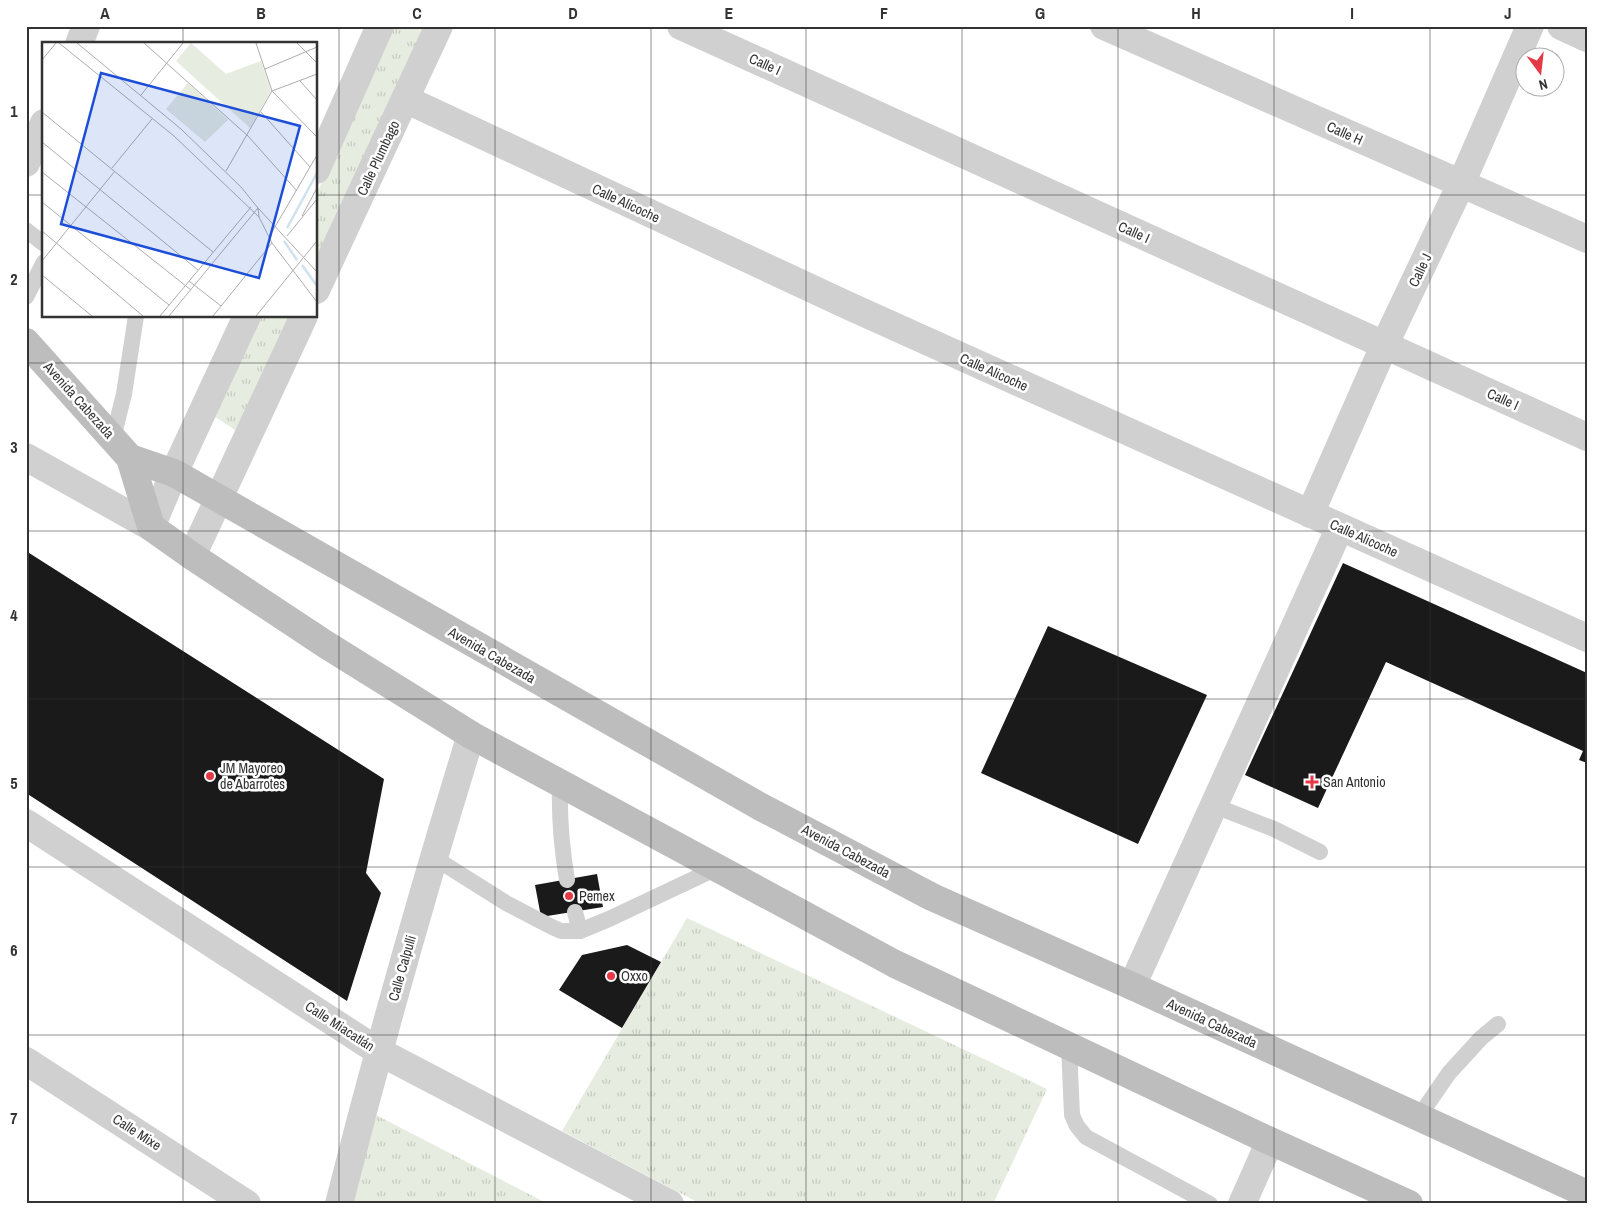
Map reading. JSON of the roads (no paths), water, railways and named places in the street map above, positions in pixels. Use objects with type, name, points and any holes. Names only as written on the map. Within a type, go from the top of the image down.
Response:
[{"type":"main road","name":"Avenida Cabezada","points":[[26,342],[130,458],[151,527]]},
{"type":"main road","name":"Avenida Cabezada","points":[[130,458],[174,473],[761,807],[932,897],[1132,986],[1587,1194]]},
{"type":"main road","points":[[151,527],[325,644],[471,735],[894,964],[1394,1201]]},
{"type":"street","points":[[79,42],[86,26]]},
{"type":"street","points":[[318,166],[380,26]]},
{"type":"street","name":"Calle Plumbago","points":[[318,286],[439,26]]},
{"type":"street","name":"Calle I","points":[[681,26],[1587,437]]},
{"type":"street","name":"Calle H","points":[[1104,26],[1587,239]]},
{"type":"street","name":"Calle J","points":[[1310,514],[1384,346],[1461,184],[1530,26]]},
{"type":"street","points":[[1561,26],[1587,38]]},
{"type":"street","name":"Calle Alicoche","points":[[405,99],[849,306],[1587,638]]},
{"type":"street","points":[[26,162],[42,127]]},
{"type":"street","points":[[26,457],[151,527],[174,473],[247,318]]},
{"type":"street","points":[[192,556],[303,318]]},
{"type":"street","points":[[1132,986],[1340,527]]},
{"type":"street","name":"Calle Calpulli","points":[[339,1204],[378,1051],[433,857],[471,735]]},
{"type":"street","name":"Calle Miacatlán","points":[[26,823],[378,1051],[670,1204]]},
{"type":"street","name":"Calle Mixe","points":[[26,1061],[247,1204]]},
{"type":"street","points":[[1242,1204],[1270,1141]]},
{"type":"lane","points":[[26,230],[42,242]]},
{"type":"lane","points":[[26,297],[42,266]]},
{"type":"lane","points":[[113,438],[124,394],[136,318]]},
{"type":"lane","points":[[560,783],[561,845],[567,880]]},
{"type":"lane","points":[[1215,806],[1274,829],[1320,852]]},
{"type":"lane","points":[[433,857],[506,903],[561,931],[580,931],[718,868]]},
{"type":"lane","points":[[575,912],[580,931]]},
{"type":"lane","points":[[1418,1118],[1449,1073],[1481,1038],[1498,1024]]},
{"type":"lane","points":[[1069,1046],[1072,1115],[1077,1126],[1086,1137],[1210,1204]]},
{"type":"place","name":"JM Mayoreo de Abarrotes","points":[[210,776]]},
{"type":"place","name":"San Antonio","points":[[1312,782]]},
{"type":"place","name":"Pemex","points":[[569,896]]},
{"type":"place","name":"Oxxo","points":[[611,976]]}]
